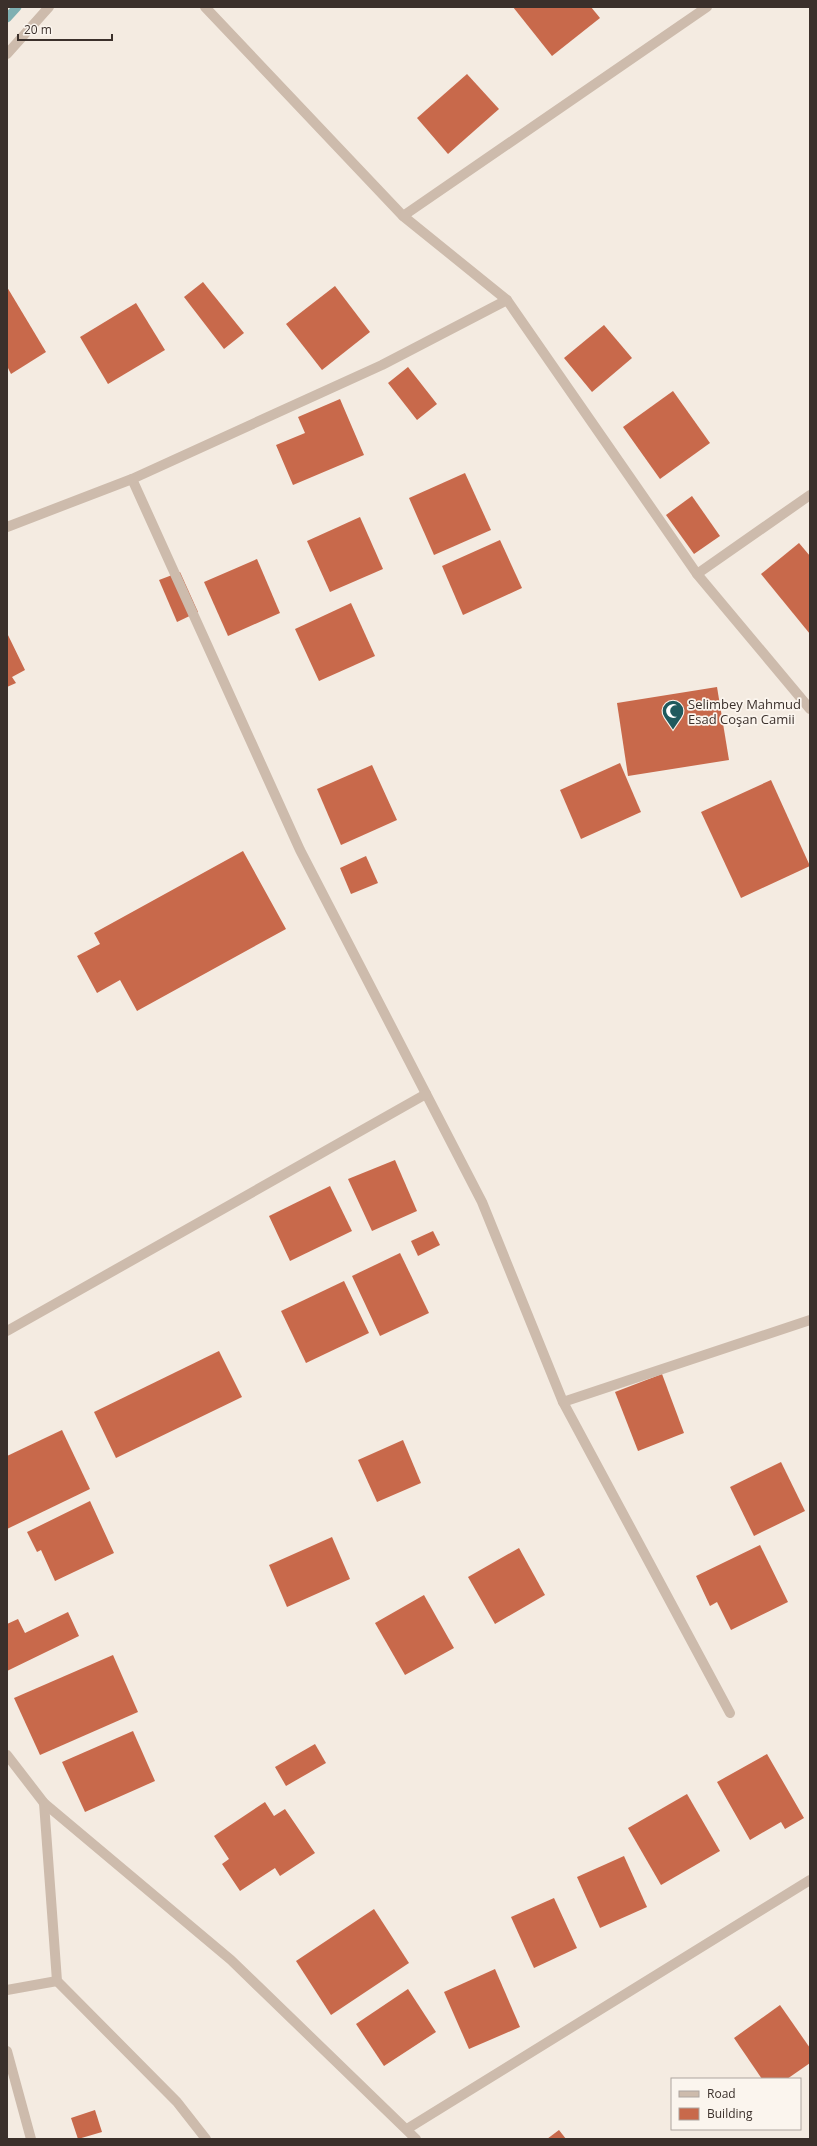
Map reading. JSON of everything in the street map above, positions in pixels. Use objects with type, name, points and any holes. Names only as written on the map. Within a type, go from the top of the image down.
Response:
[{"type":"street","points":[[7,54],[49,7]]},
{"type":"street","points":[[205,7],[403,216],[507,300],[697,574],[810,709]]},
{"type":"street","points":[[403,216],[707,7]]},
{"type":"street","points":[[7,527],[132,479],[382,365],[507,300]]},
{"type":"street","points":[[132,479],[300,850],[482,1202],[563,1402],[730,1713]]},
{"type":"street","points":[[697,574],[810,495]]},
{"type":"street","points":[[7,1331],[426,1094]]},
{"type":"street","points":[[563,1402],[810,1320]]},
{"type":"street","points":[[7,1755],[44,1803],[231,1960],[416,2139]]},
{"type":"street","points":[[44,1803],[57,1981],[177,2102],[206,2139]]},
{"type":"street","points":[[407,2129],[810,1880]]},
{"type":"street","points":[[7,1990],[57,1981]]},
{"type":"street","points":[[7,2051],[31,2139]]},
{"type":"building","points":[[513,7],[591,7],[600,18],[552,56]]},
{"type":"building","points":[[467,74],[499,109],[448,154],[417,118]]},
{"type":"building","points":[[203,282],[244,333],[224,349],[184,297]]},
{"type":"building","points":[[335,286],[370,332],[322,370],[286,324]]},
{"type":"building","points":[[7,287],[46,352],[11,374],[7,366]]},
{"type":"building","points":[[136,303],[165,350],[108,384],[80,337]]},
{"type":"building","points":[[604,325],[632,358],[592,392],[564,358]]},
{"type":"building","points":[[408,367],[437,404],[417,420],[388,383]]},
{"type":"building","points":[[673,391],[710,443],[660,479],[623,427]]},
{"type":"building","points":[[340,399],[364,455],[293,485],[276,445],[305,433],[298,417]]},
{"type":"building","points":[[465,473],[491,530],[434,555],[409,498]]},
{"type":"building","points":[[692,496],[720,536],[694,554],[666,515]]},
{"type":"building","points":[[360,517],[383,569],[330,592],[307,541]]},
{"type":"building","points":[[500,540],[522,588],[463,615],[442,566]]},
{"type":"building","points":[[799,543],[810,556],[810,634],[761,574]]},
{"type":"building","points":[[257,559],[280,613],[228,636],[204,582]]},
{"type":"building","points":[[180,572],[198,612],[177,622],[159,580]]},
{"type":"building","points":[[351,603],[375,656],[319,681],[295,629]]},
{"type":"building","points":[[7,633],[25,670],[12,677],[16,683],[7,687]]},
{"type":"building","name":"Selimbey Mahmud Esad Coşan Camii","points":[[717,687],[729,760],[628,776],[617,703]]},
{"type":"building","points":[[620,763],[641,812],[581,839],[560,790]]},
{"type":"building","points":[[372,765],[397,820],[341,845],[317,789]]},
{"type":"building","points":[[771,780],[810,866],[741,898],[701,812]]},
{"type":"building","points":[[243,851],[286,929],[137,1011],[120,980],[97,993],[77,956],[100,944],[94,933]]},
{"type":"building","points":[[366,856],[378,883],[351,894],[340,868]]},
{"type":"building","points":[[395,1160],[417,1211],[372,1231],[348,1179]]},
{"type":"building","points":[[330,1186],[352,1231],[290,1261],[269,1216]]},
{"type":"building","points":[[433,1231],[440,1245],[418,1256],[411,1241]]},
{"type":"building","points":[[400,1253],[429,1313],[380,1336],[352,1276]]},
{"type":"building","points":[[344,1281],[369,1333],[306,1363],[281,1311]]},
{"type":"building","points":[[219,1351],[242,1397],[116,1458],[94,1412]]},
{"type":"building","points":[[662,1374],[684,1433],[638,1451],[615,1392]]},
{"type":"building","points":[[62,1430],[90,1489],[7,1529],[7,1456]]},
{"type":"building","points":[[403,1440],[421,1483],[377,1502],[358,1460]]},
{"type":"building","points":[[781,1462],[805,1511],[754,1536],[730,1487]]},
{"type":"building","points":[[90,1501],[114,1553],[55,1581],[41,1550],[37,1552],[27,1532]]},
{"type":"building","points":[[332,1537],[350,1579],[287,1607],[269,1565]]},
{"type":"building","points":[[760,1545],[788,1602],[731,1630],[717,1602],[710,1606],[696,1576]]},
{"type":"building","points":[[519,1548],[545,1595],[495,1624],[468,1577]]},
{"type":"building","points":[[424,1595],[454,1648],[405,1675],[375,1623]]},
{"type":"building","points":[[68,1612],[79,1636],[7,1671],[7,1624],[18,1619],[25,1633]]},
{"type":"building","points":[[113,1655],[138,1712],[40,1755],[14,1698]]},
{"type":"building","points":[[133,1731],[155,1781],[85,1812],[62,1762]]},
{"type":"building","points":[[315,1744],[326,1763],[286,1786],[275,1767]]},
{"type":"building","points":[[767,1754],[804,1818],[785,1829],[781,1822],[750,1840],[717,1782]]},
{"type":"building","points":[[687,1794],[720,1851],[661,1885],[628,1828]]},
{"type":"building","points":[[265,1802],[274,1816],[285,1809],[315,1853],[280,1876],[275,1868],[240,1891],[222,1864],[229,1859],[214,1836]]},
{"type":"building","points":[[624,1856],[647,1907],[600,1928],[577,1877]]},
{"type":"building","points":[[554,1898],[577,1948],[534,1968],[511,1917]]},
{"type":"building","points":[[374,1909],[409,1963],[331,2015],[296,1961]]},
{"type":"building","points":[[495,1969],[520,2027],[469,2049],[444,1992]]},
{"type":"building","points":[[408,1989],[436,2032],[384,2066],[356,2024]]},
{"type":"building","points":[[780,2005],[810,2048],[810,2063],[788,2078],[761,2078],[734,2038]]},
{"type":"building","points":[[95,2110],[102,2132],[78,2139],[71,2118]]},
{"type":"building","points":[[559,2130],[566,2139],[547,2139]]},
{"type":"waterway","points":[[7,18],[17,7]]},
{"type":"place","name":"Selimbey Mahmud Esad Coşan Camii","points":[[673,730]]}]
